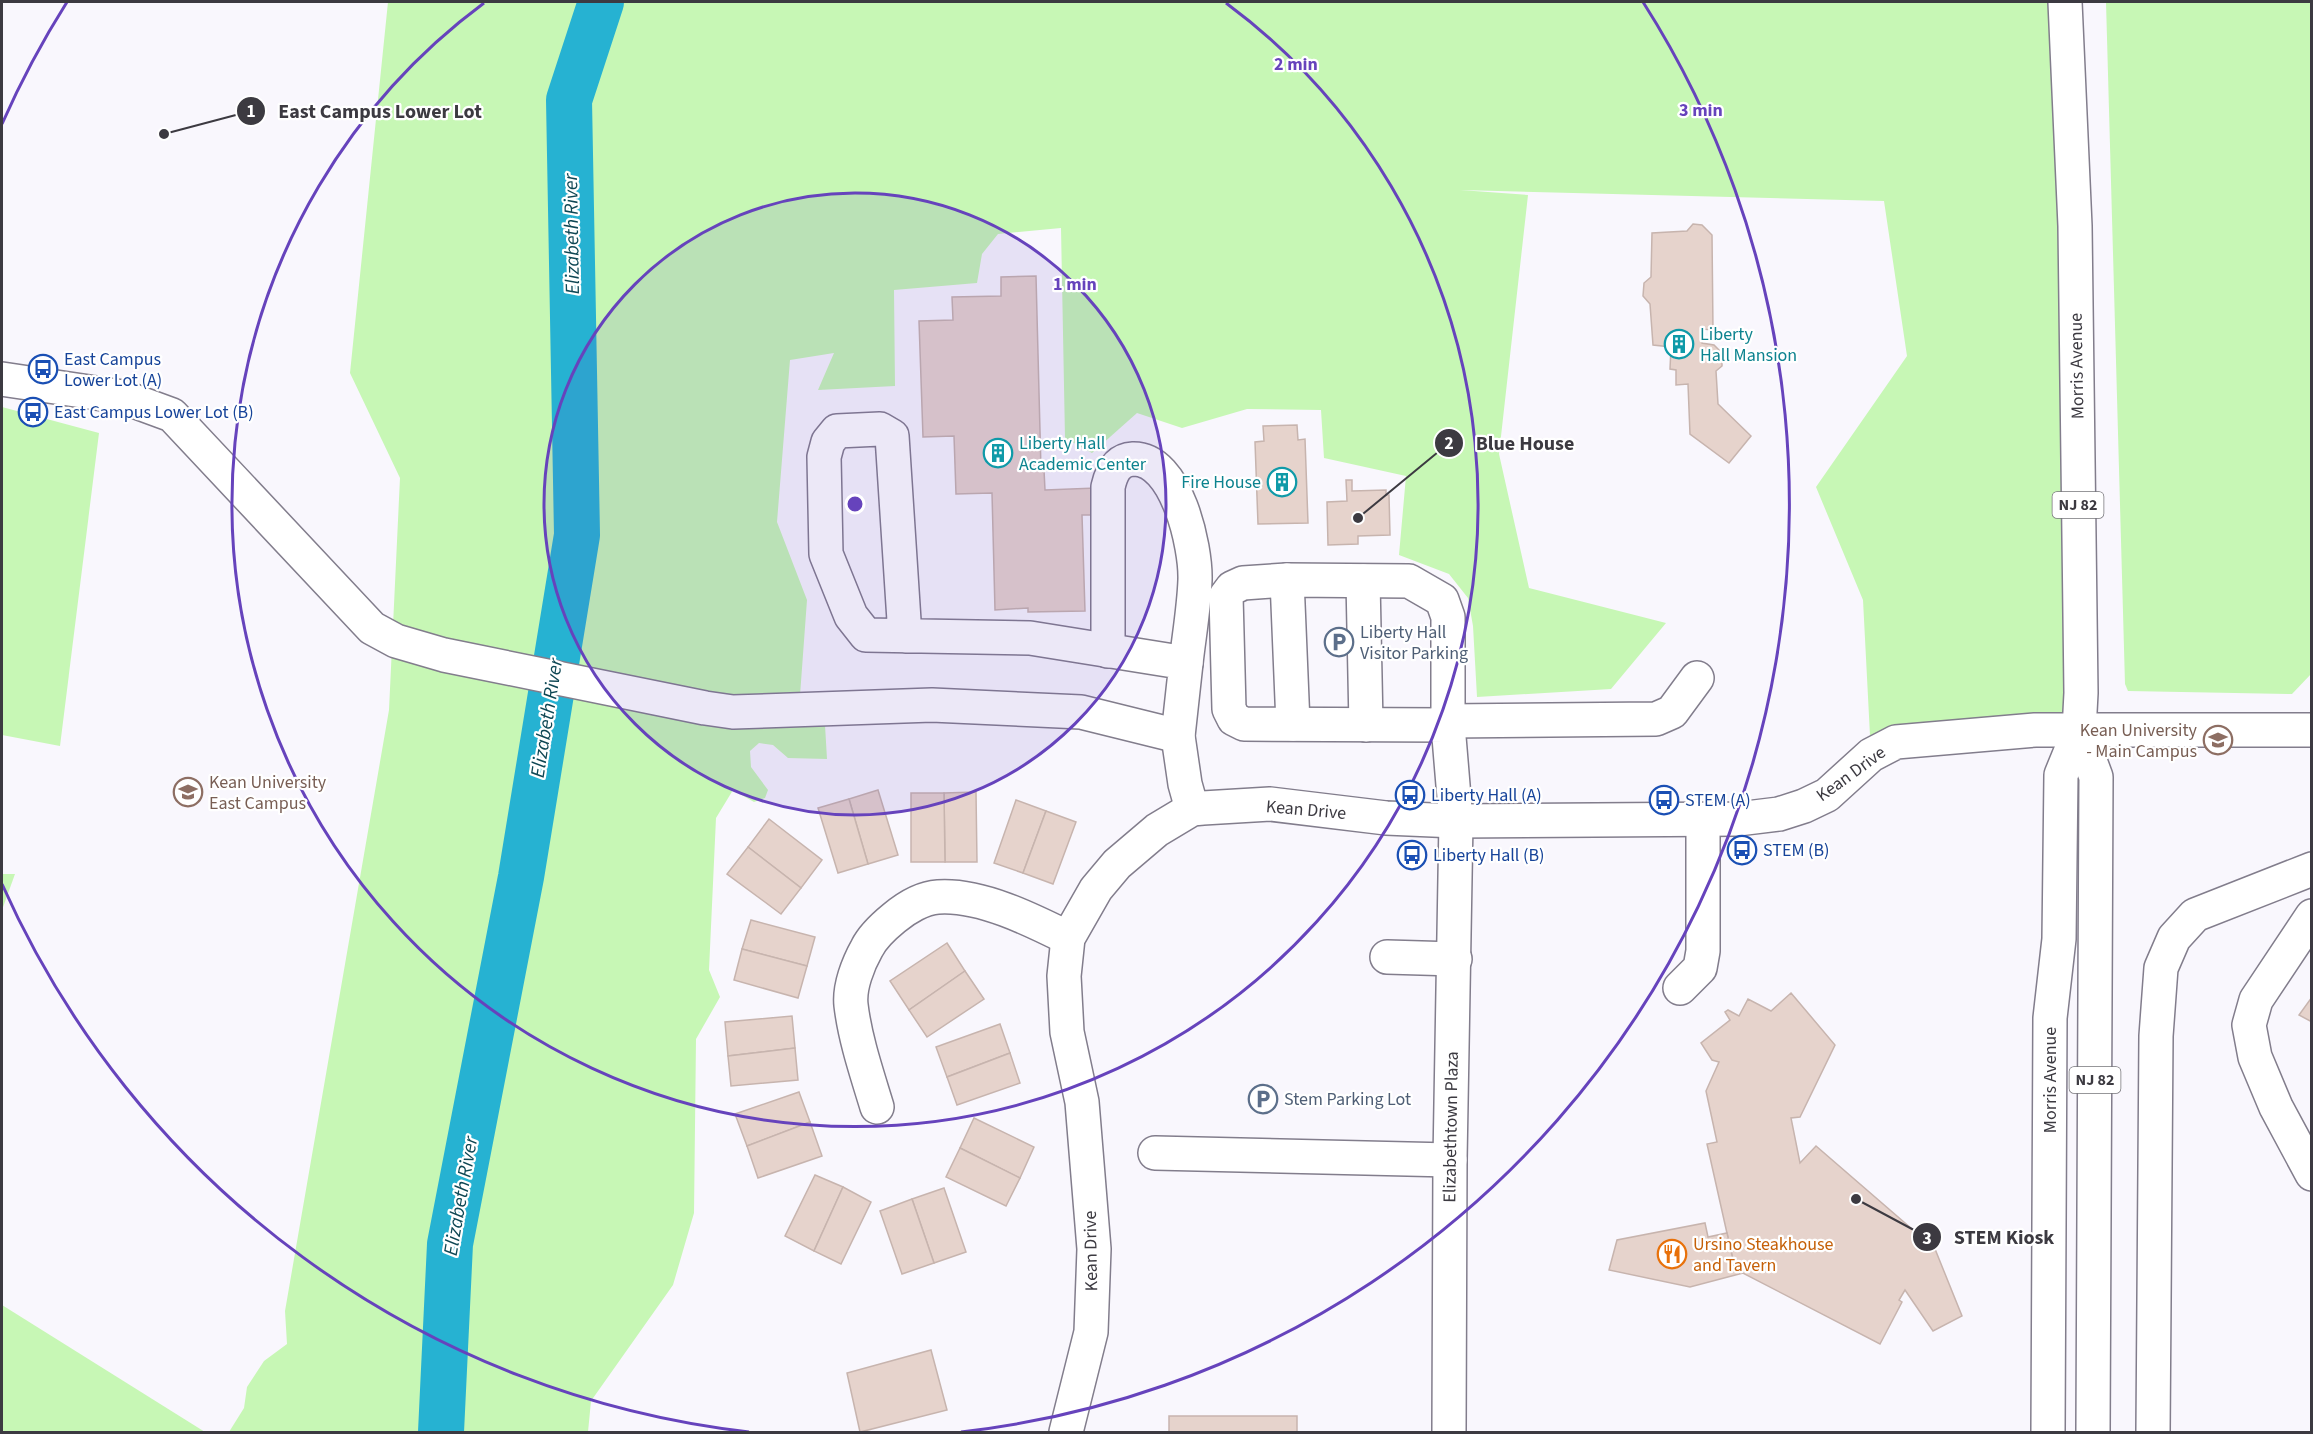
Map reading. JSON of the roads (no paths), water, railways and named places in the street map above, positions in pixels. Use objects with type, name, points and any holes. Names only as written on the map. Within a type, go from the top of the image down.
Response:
[{"type":"street","name":"Morris Avenue","points":[[2048,1432],[2050,1018],[2059,939],[2061,775],[2079,731],[2080,693],[2075,226],[2065,2]]},
{"type":"street","points":[[2,379],[123,397],[172,415],[372,628],[396,641],[444,655],[733,712],[932,705],[1080,712],[1178,736]]},
{"type":"street","points":[[904,636],[892,436],[880,429],[837,431],[828,442],[824,457],[826,554],[851,616],[866,635],[904,636],[1029,638],[1186,663]]},
{"type":"street","points":[[1108,651],[1108,487],[1112,471],[1122,462],[1134,459],[1147,463],[1162,473],[1175,491],[1189,534],[1195,579],[1178,736],[1183,777],[1192,809]]},
{"type":"street","points":[[1287,580],[1293,724],[1366,725],[1656,719],[1672,712],[1697,678]]},
{"type":"street","name":"Elizabethtown Plaza","points":[[1293,724],[1244,724],[1234,719],[1229,709],[1226,596],[1232,588],[1243,583],[1287,580],[1409,581],[1442,600],[1448,616],[1448,723],[1456,821],[1450,1160],[1449,1432]]},
{"type":"street","points":[[1363,581],[1366,725]]},
{"type":"street","name":"Kean Drive","points":[[1066,1432],[1091,1332],[1094,1249],[1082,1102],[1067,1032],[1064,976],[1068,938],[1096,889],[1117,864],[1157,830],[1192,809],[1270,804],[1386,818],[1456,821],[1738,819],[1779,813],[1804,806],[1827,795],[1871,755],[1896,742],[2035,730],[2312,730]]},
{"type":"street","name":"Morris Avenue","points":[[2079,731],[2096,777],[2093,1432]]},
{"type":"street","points":[[1680,988],[1700,968],[1703,951],[1703,820]]},
{"type":"street","points":[[2153,1432],[2156,1036],[2161,968],[2174,938],[2195,915],[2312,869]]},
{"type":"street","points":[[877,1107],[851,1003],[860,962],[871,941],[884,926],[902,911],[938,897],[968,899],[997,908],[1036,922],[1068,938]]},
{"type":"street","points":[[2312,916],[2256,1000],[2249,1025],[2255,1057],[2272,1098],[2312,1174]]},
{"type":"street","points":[[1387,957],[1455,959]]},
{"type":"street","points":[[1155,1153],[1450,1160]]},
{"type":"waterway","name":"Elizabeth River","points":[[441,1432],[450,1244],[521,877],[577,535],[569,100],[601,2]]},
{"type":"place","name":"East Campus Lower Lot","points":[[164,134]]},
{"type":"place","name":"Liberty Hall Mansion","points":[[1679,344]]},
{"type":"place","name":"East Campus Lower Lot (A)","points":[[43,369]]},
{"type":"place","name":"East Campus Lower Lot (B)","points":[[33,412]]},
{"type":"place","name":"Liberty Hall Academic Center","points":[[998,453]]},
{"type":"place","name":"Fire House","points":[[1282,482]]},
{"type":"place","name":"Blue House","points":[[1358,518]]},
{"type":"place","name":"Liberty Hall Visitor Parking","points":[[1339,642]]},
{"type":"place","name":"Kean University - Main Campus","points":[[2218,740]]},
{"type":"place","name":"Kean University East Campus","points":[[188,792]]},
{"type":"place","name":"Liberty Hall (A)","points":[[1410,795]]},
{"type":"place","name":"STEM (A)","points":[[1664,800]]},
{"type":"place","name":"STEM (B)","points":[[1742,850]]},
{"type":"place","name":"Liberty Hall (B)","points":[[1412,855]]},
{"type":"place","name":"Stem Parking Lot","points":[[1263,1099]]},
{"type":"place","name":"STEM Kiosk","points":[[1856,1199]]},
{"type":"place","name":"Ursino Steakhouse and Tavern","points":[[1672,1254]]}]
